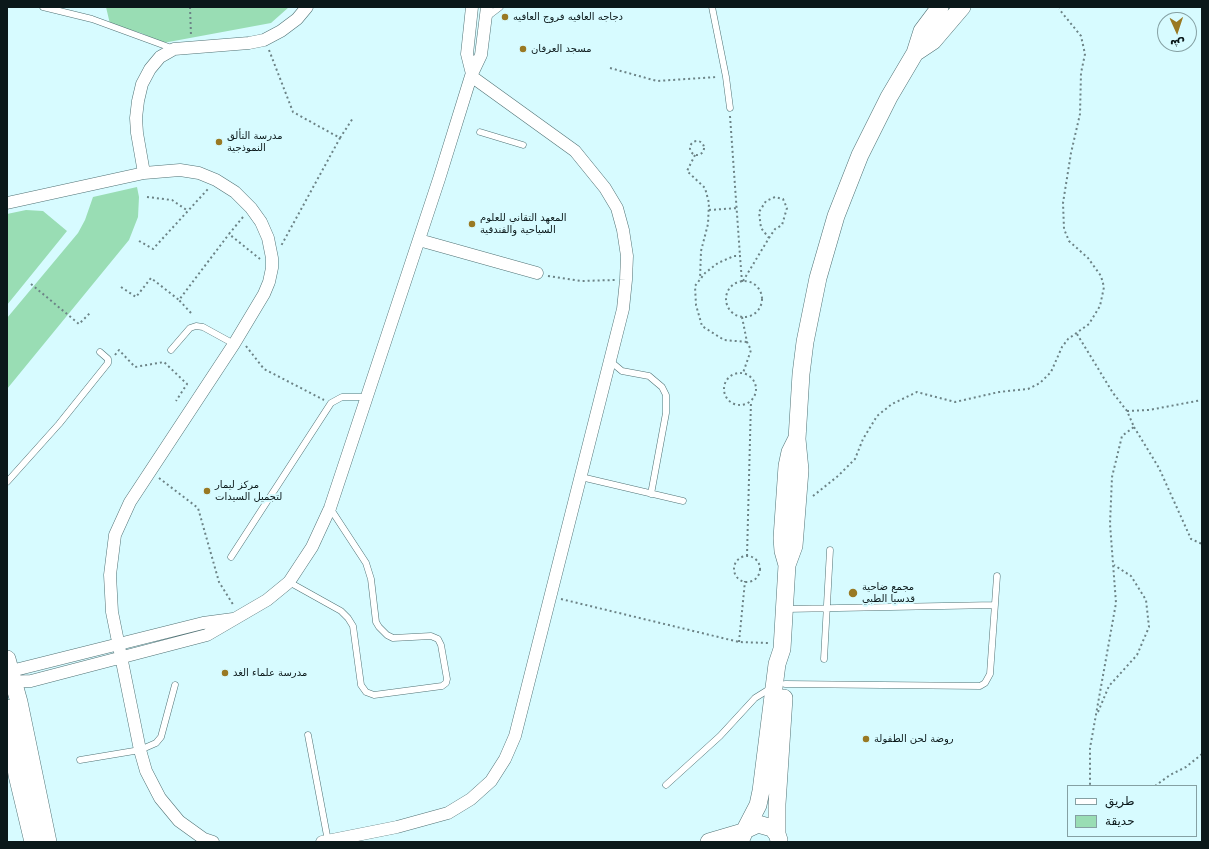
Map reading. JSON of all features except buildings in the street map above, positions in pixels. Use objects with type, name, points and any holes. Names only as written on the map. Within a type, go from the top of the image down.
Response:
[{"type":"main road","points":[[780,838],[777,804],[780,686],[777,664],[782,646],[787,565],[794,546],[800,470],[797,439],[805,342],[818,278],[828,240],[860,155],[889,97],[916,53],[922,31],[940,7]]},
{"type":"main road","points":[[916,53],[933,41],[962,7]]},
{"type":"main road","points":[[787,565],[783,551],[782,538],[787,466],[790,452],[797,439]]},
{"type":"main road","points":[[9,673],[48,842]]},
{"type":"main road","points":[[743,835],[758,805],[780,686]]},
{"type":"main road","points":[[7,708],[17,775],[33,842]]},
{"type":"main road","points":[[709,842],[743,835],[751,825],[766,825],[780,838]]},
{"type":"street","points":[[144,173],[137,133],[136,118],[138,100],[142,84],[150,69],[160,57],[174,49],[249,43],[264,40],[282,31],[307,7]]},
{"type":"street","points":[[325,841],[398,827],[448,813],[472,799],[490,781],[505,759],[515,736],[623,310],[626,280],[626,256],[623,230],[617,208],[605,188],[575,151],[471,75],[467,54],[472,7]]},
{"type":"street","points":[[9,673],[31,681],[207,635],[267,600],[289,582],[312,547],[330,508],[419,240],[471,75],[481,55],[487,12]]},
{"type":"street","points":[[7,201],[144,173],[180,170],[199,174],[216,180],[235,192],[251,208],[261,222],[268,238],[272,263],[270,282],[234,344],[130,502],[115,535],[110,575],[112,612],[140,750],[146,771],[160,798],[179,821],[204,839],[213,842]]},
{"type":"street","points":[[419,240],[543,275]]},
{"type":"street","points":[[9,673],[203,623],[237,618]]},
{"type":"lane","points":[[43,7],[92,19],[174,49]]},
{"type":"lane","points":[[487,12],[500,7]]},
{"type":"lane","points":[[712,7],[726,77],[730,108]]},
{"type":"lane","points":[[480,132],[523,145]]},
{"type":"lane","points":[[171,350],[190,328],[196,326],[203,327],[234,344]]},
{"type":"lane","points":[[7,482],[59,424],[109,362],[100,352]]},
{"type":"lane","points":[[610,361],[622,371],[649,376],[656,381],[666,395],[666,413],[651,494]]},
{"type":"lane","points":[[232,557],[331,403],[342,397],[367,397]]},
{"type":"lane","points":[[581,477],[683,501]]},
{"type":"lane","points":[[289,582],[341,611],[348,618],[353,626],[362,685],[366,692],[374,695],[442,686],[446,683],[447,679],[441,645],[438,639],[431,636],[393,638],[382,632],[376,622],[371,579],[366,563],[330,508]]},
{"type":"lane","points":[[824,658],[830,550]]},
{"type":"lane","points":[[666,785],[720,736],[755,698],[765,690],[780,686],[980,686],[988,679],[990,674],[997,576]]},
{"type":"lane","points":[[784,609],[995,605]]},
{"type":"lane","points":[[80,760],[140,750],[152,746],[161,737],[175,685]]},
{"type":"lane","points":[[308,735],[325,841]]},
{"type":"path","points":[[190,7],[192,47]]},
{"type":"path","points":[[797,507],[838,476],[855,459],[862,439],[877,416],[892,404],[917,392],[955,402],[1000,392],[1028,388],[1040,383],[1051,372],[1062,347],[1068,339],[1077,334],[1088,324],[1096,311],[1104,287],[1101,276],[1088,258],[1069,241],[1064,229],[1063,203],[1071,153],[1080,114],[1081,73],[1085,54],[1081,36],[1060,10]]},
{"type":"path","points":[[264,40],[275,60],[293,112],[340,138]]},
{"type":"path","points":[[610,68],[657,81],[726,77]]},
{"type":"path","points":[[730,108],[742,282]]},
{"type":"path","points":[[229,234],[272,263],[340,138],[353,118]]},
{"type":"path","points":[[695,155],[691,152],[690,148],[694,142],[698,141],[702,144],[704,150],[695,155],[687,171],[705,188],[709,203],[708,224],[701,251],[700,280]]},
{"type":"path","points":[[139,242],[153,249],[216,180]]},
{"type":"path","points":[[148,197],[172,200],[188,211]]},
{"type":"path","points":[[742,282],[775,229],[782,225],[787,208],[783,200],[775,197],[766,201],[759,212],[761,228],[769,238]]},
{"type":"path","points":[[179,300],[229,234],[251,208]]},
{"type":"path","points":[[709,210],[738,208]]},
{"type":"path","points":[[740,256],[734,256],[718,263],[700,280],[695,286],[696,305],[702,326],[724,340],[747,342]]},
{"type":"path","points":[[543,275],[581,281],[614,280]]},
{"type":"path","points":[[121,287],[136,297],[151,278],[179,300],[191,313]]},
{"type":"path","points":[[742,282],[754,285],[758,289],[761,300],[757,311],[753,314],[742,317],[731,312],[726,302],[728,291],[732,286],[742,282]]},
{"type":"path","points":[[31,284],[79,324],[90,312]]},
{"type":"path","points":[[742,317],[747,342],[751,350],[743,374]]},
{"type":"path","points":[[1077,334],[1113,393],[1128,411],[1134,427],[1158,468],[1190,539],[1202,544]]},
{"type":"path","points":[[234,344],[245,345],[264,369],[331,403]]},
{"type":"path","points":[[109,362],[119,350],[135,367],[164,362],[187,384],[176,401]]},
{"type":"path","points":[[747,556],[751,401],[756,392],[755,382],[752,378],[743,374],[732,375],[728,379],[724,388],[727,398],[736,404],[741,405],[751,401]]},
{"type":"path","points":[[1128,411],[1149,410],[1202,400]]},
{"type":"path","points":[[1090,785],[1090,748],[1116,603],[1110,524],[1112,477],[1122,436],[1134,427]]},
{"type":"path","points":[[150,471],[198,508],[219,582],[237,618]]},
{"type":"path","points":[[747,556],[758,562],[760,570],[756,578],[749,581],[744,581],[738,577],[734,569],[739,558],[747,556]]},
{"type":"path","points":[[1096,717],[1109,686],[1137,655],[1149,627],[1146,600],[1131,576],[1114,565]]},
{"type":"path","points":[[739,642],[744,581]]},
{"type":"path","points":[[550,596],[739,642],[782,646]]},
{"type":"path","points":[[1156,785],[1170,775],[1186,767],[1202,754]]},
{"type":"green space","points":[[106,7],[289,7],[271,23],[163,43],[141,33],[110,24]]},
{"type":"green space","points":[[137,187],[139,197],[138,217],[129,240],[7,389],[7,318],[78,233],[85,220],[93,197]]},
{"type":"green space","points":[[26,210],[43,211],[67,231],[7,305],[7,214]]},
{"type":"place","name":"دجاجه العافيه فروج العافيه","points":[[505,17]]},
{"type":"place","name":"مسجد العرفان","points":[[523,49]]},
{"type":"place","name":"مدرسة التألق النموذجية","points":[[219,142]]},
{"type":"place","name":"المعهد التقاني للعلوم السياحية والفندقية","points":[[472,224]]},
{"type":"place","name":"مركز ليمار لتجميل السيدات","points":[[207,491]]},
{"type":"place","name":"مجمع ضاحية قدسيا الطبي","points":[[853,593]]},
{"type":"place","name":"مدرسة علماء الغد","points":[[225,673]]},
{"type":"place","name":"روضة لحن الطفولة","points":[[866,739]]}]
